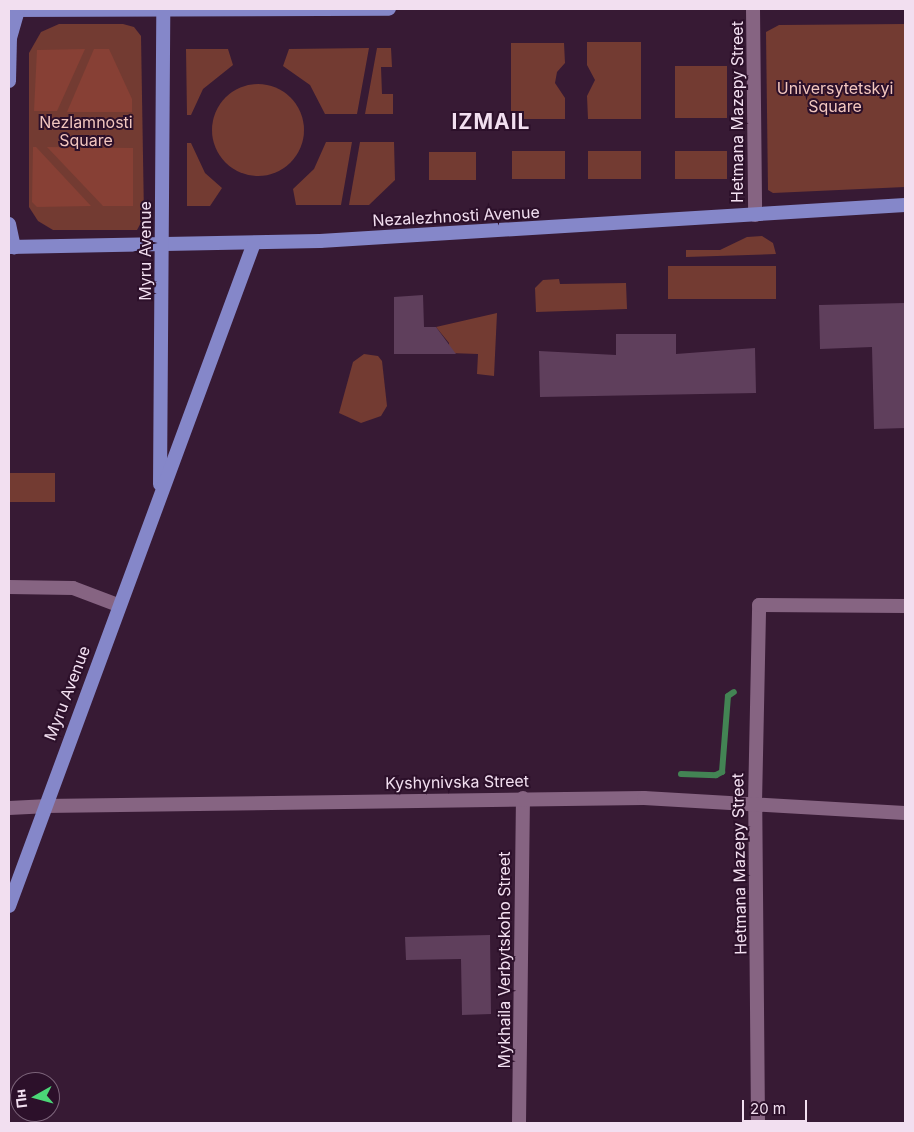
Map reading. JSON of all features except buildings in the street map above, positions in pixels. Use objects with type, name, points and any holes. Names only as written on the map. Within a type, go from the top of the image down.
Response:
[{"type":"main road","points":[[9,81],[13,10],[389,9]]},
{"type":"main road","name":"Myru Avenue","points":[[160,492],[160,243],[163,212],[163,10]]},
{"type":"main road","name":"Nezalezhnosti Avenue","points":[[11,247],[254,242],[905,205]]},
{"type":"main road","points":[[9,224],[11,247]]},
{"type":"main road","name":"Myru Avenue","points":[[9,906],[118,605],[254,242]]},
{"type":"street","name":"Hetmana Mazepy Street","points":[[753,9],[755,215]]},
{"type":"street","points":[[9,587],[73,588],[118,605]]},
{"type":"street","name":"Hetmana Mazepy Street","points":[[758,1123],[755,803],[759,605],[905,606]]},
{"type":"street","name":"Kyshynivska Street","points":[[9,808],[523,798],[755,803],[905,813]]},
{"type":"street","name":"Mykhaila Verbytskoho Street","points":[[519,1123],[523,798]]},
{"type":"green space","name":"Nezlamnosti Square","points":[[59,24],[123,24],[134,27],[141,36],[144,217],[137,230],[53,230],[38,221],[29,207],[29,53],[41,32]]},
{"type":"green space","name":"Universytetskyi Square","points":[[905,24],[905,187],[773,193],[768,190],[766,32],[779,25]]},
{"type":"green space","points":[[587,42],[641,42],[641,119],[588,119],[587,96],[595,80],[587,65]]},
{"type":"green space","points":[[511,43],[564,43],[565,63],[557,72],[555,83],[565,98],[565,119],[511,119]]},
{"type":"green space","points":[[369,48],[357,114],[325,114],[310,85],[283,66],[289,49]]},
{"type":"green space","points":[[377,48],[391,48],[392,67],[381,67],[382,94],[393,94],[393,114],[365,114]]},
{"type":"green space","points":[[186,49],[228,49],[233,65],[203,89],[191,115],[187,115]]},
{"type":"green space","points":[[675,66],[727,66],[727,118],[675,118]]},
{"type":"green space","points":[[258,84],[276,88],[290,98],[300,112],[304,130],[300,148],[290,162],[276,172],[258,176],[240,172],[226,162],[216,148],[212,130],[216,112],[226,98],[240,88]]},
{"type":"green space","points":[[326,142],[352,142],[341,205],[296,205],[293,189],[314,169]]},
{"type":"green space","points":[[360,142],[394,142],[395,180],[369,205],[349,205]]},
{"type":"green space","points":[[187,143],[191,143],[205,173],[222,188],[210,206],[187,206]]},
{"type":"green space","points":[[512,151],[565,151],[565,179],[512,179]]},
{"type":"green space","points":[[588,151],[641,151],[641,179],[588,179]]},
{"type":"green space","points":[[675,151],[727,151],[727,179],[675,179]]},
{"type":"green space","points":[[429,152],[476,152],[476,180],[429,180]]},
{"type":"green space","points":[[762,236],[773,243],[776,254],[686,257],[686,250],[720,250],[747,237]]},
{"type":"green space","points":[[668,266],[776,266],[776,299],[668,299]]},
{"type":"green space","points":[[559,279],[560,284],[626,283],[627,309],[536,312],[535,288],[543,280]]},
{"type":"green space","points":[[497,313],[494,376],[477,374],[478,354],[449,353],[449,343],[436,327]]},
{"type":"green space","points":[[364,354],[378,356],[382,361],[387,406],[381,416],[361,423],[339,413],[353,362]]},
{"type":"green space","points":[[9,473],[55,473],[55,502],[9,502]]},
{"type":"shaded area","points":[[85,49],[57,111],[34,111],[37,50]]},
{"type":"shaded area","points":[[94,49],[109,49],[132,99],[132,112],[67,112]]},
{"type":"shaded area","points":[[33,147],[36,147],[91,206],[37,207],[32,202]]},
{"type":"shaded area","points":[[47,147],[133,148],[133,206],[103,206]]},
{"type":"waterway","points":[[681,774],[716,775],[722,772],[728,696],[734,692]]},
{"type":"district","name":"IZMAIL","points":[[491,122]]}]
